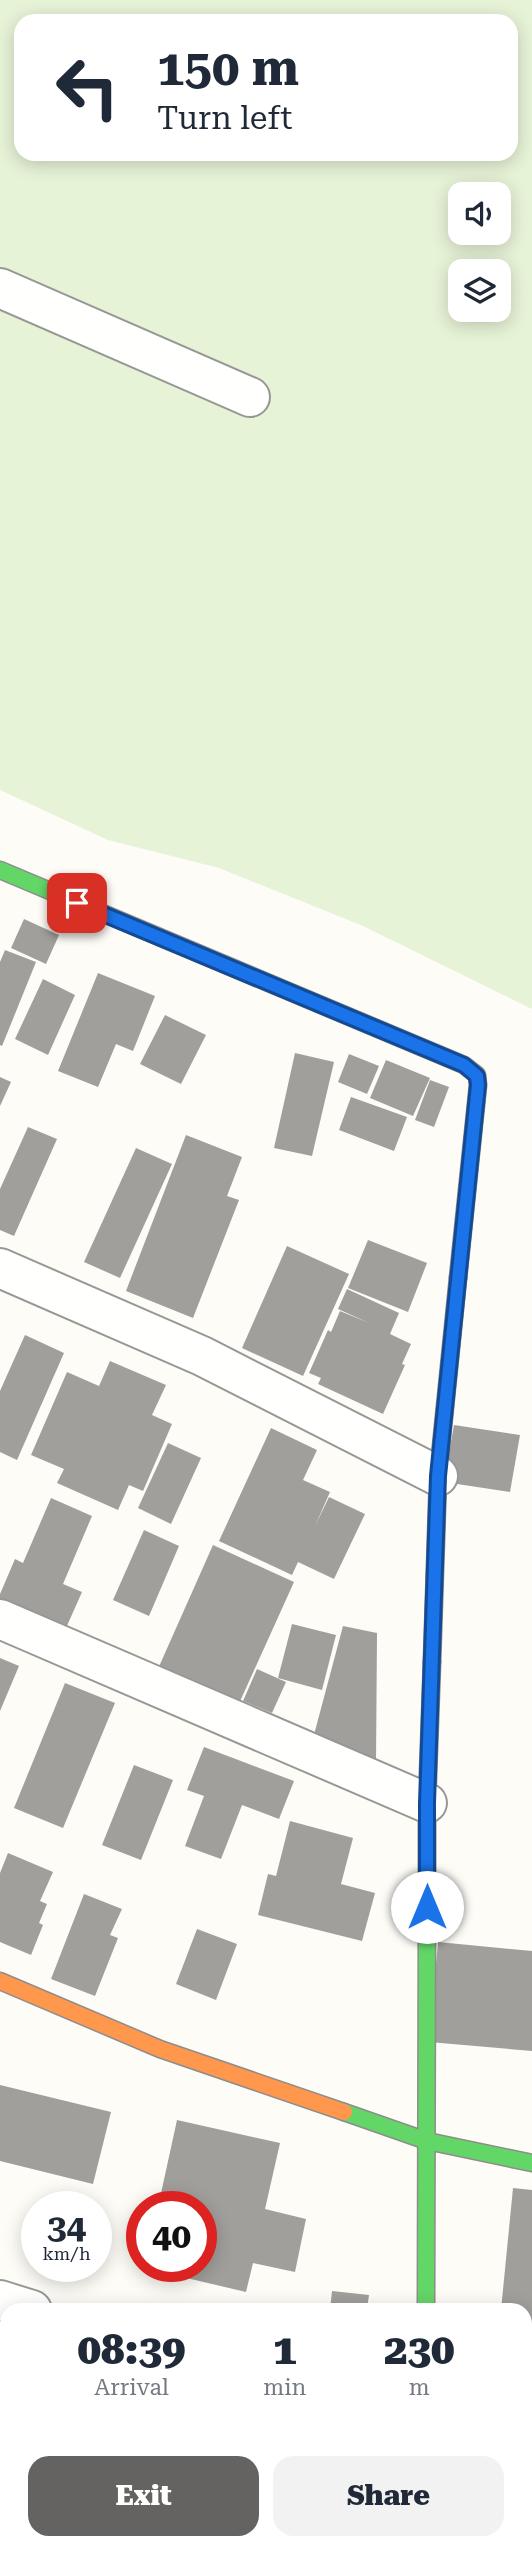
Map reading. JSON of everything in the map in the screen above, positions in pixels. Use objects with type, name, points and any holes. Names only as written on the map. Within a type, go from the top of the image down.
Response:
[{"type":"street","points":[[0,288],[250,397]]},
{"type":"street","points":[[0,870],[464,1065],[477,1076],[438,1476],[427,1803],[426,2303]]},
{"type":"street","points":[[0,1268],[202,1356],[438,1476]]},
{"type":"street","points":[[0,1619],[427,1803]]},
{"type":"street","points":[[0,1981],[160,2049],[427,2141],[532,2163]]},
{"type":"green space","points":[[0,0],[532,0],[532,1009],[363,926],[219,868],[108,840],[0,790]]},
{"type":"building","points":[[24,919],[59,935],[46,964],[11,948]]},
{"type":"building","points":[[5,950],[36,962],[2,1046],[0,962]]},
{"type":"building","points":[[98,973],[155,996],[133,1051],[116,1044],[98,1087],[58,1071]]},
{"type":"building","points":[[43,979],[75,995],[48,1055],[15,1039]]},
{"type":"building","points":[[165,1015],[206,1035],[181,1084],[140,1064]]},
{"type":"building","points":[[295,1053],[334,1062],[312,1156],[274,1148]]},
{"type":"building","points":[[349,1054],[379,1066],[367,1094],[338,1082]]},
{"type":"building","points":[[386,1060],[430,1078],[413,1116],[370,1098]]},
{"type":"building","points":[[0,1077],[11,1082],[0,1106]]},
{"type":"building","points":[[430,1080],[449,1087],[434,1127],[415,1120]]},
{"type":"building","points":[[351,1097],[407,1117],[394,1151],[339,1130]]},
{"type":"building","points":[[28,1127],[57,1139],[14,1236],[0,1230],[0,1189]]},
{"type":"building","points":[[186,1135],[242,1157],[227,1196],[239,1200],[193,1318],[126,1291]]},
{"type":"building","points":[[136,1148],[172,1164],[120,1278],[84,1262]]},
{"type":"building","points":[[368,1240],[427,1263],[408,1312],[348,1288]]},
{"type":"building","points":[[287,1246],[349,1274],[303,1376],[242,1348]]},
{"type":"building","points":[[347,1289],[399,1313],[390,1334],[411,1344],[402,1364],[405,1365],[383,1414],[318,1384],[321,1378],[309,1373],[328,1330],[331,1332],[340,1311],[369,1323],[338,1309]]},
{"type":"building","points":[[25,1335],[64,1353],[17,1460],[0,1452],[0,1391]]},
{"type":"building","points":[[110,1361],[166,1385],[152,1415],[172,1424],[143,1491],[129,1485],[118,1510],[57,1483],[64,1469],[31,1455],[67,1372],[99,1386]]},
{"type":"building","points":[[454,1425],[520,1435],[510,1492],[444,1482]]},
{"type":"building","points":[[271,1428],[317,1450],[303,1480],[330,1492],[315,1526],[329,1497],[365,1514],[334,1579],[298,1562],[292,1575],[219,1541]]},
{"type":"building","points":[[168,1443],[201,1458],[171,1524],[138,1508]]},
{"type":"building","points":[[51,1498],[92,1516],[63,1584],[82,1592],[62,1637],[0,1611],[0,1594],[15,1559],[23,1563]]},
{"type":"building","points":[[144,1530],[179,1546],[149,1616],[113,1600]]},
{"type":"building","points":[[213,1545],[294,1582],[237,1708],[157,1671]]},
{"type":"building","points":[[292,1624],[336,1635],[322,1690],[278,1678]]},
{"type":"building","points":[[343,1626],[377,1633],[376,1763],[311,1746]]},
{"type":"building","points":[[0,1658],[19,1666],[0,1711]]},
{"type":"building","points":[[257,1669],[286,1682],[272,1713],[243,1701]]},
{"type":"building","points":[[65,1683],[115,1703],[63,1828],[14,1808]]},
{"type":"building","points":[[204,1747],[294,1781],[279,1819],[242,1805],[221,1859],[185,1846],[204,1796],[187,1790]]},
{"type":"building","points":[[134,1765],[173,1780],[141,1860],[102,1845]]},
{"type":"building","points":[[290,1821],[353,1838],[341,1884],[375,1893],[362,1941],[258,1915],[268,1874],[276,1876]]},
{"type":"building","points":[[8,1853],[53,1872],[40,1901],[47,1904],[39,1923],[43,1925],[31,1955],[0,1942],[0,1873]]},
{"type":"building","points":[[84,1894],[122,1909],[110,1935],[118,1938],[95,1996],[51,1979]]},
{"type":"building","points":[[197,1929],[237,1944],[216,2000],[176,1984]]},
{"type":"building","points":[[438,1942],[532,1951],[532,2051],[429,2042]]},
{"type":"building","points":[[0,2085],[111,2112],[93,2184],[0,2161]]},
{"type":"building","points":[[177,2120],[280,2143],[265,2209],[306,2219],[295,2272],[253,2263],[246,2292],[204,2282],[217,2282],[217,2191],[161,2191]]},
{"type":"building","points":[[513,2188],[532,2190],[532,2303],[502,2303]]},
{"type":"building","points":[[332,2291],[369,2295],[368,2303],[331,2303]]},
{"type":"traffic: fast","points":[[0,870],[464,1065],[477,1075],[458,1278]]},
{"type":"traffic: fast","points":[[426,2303],[427,1909]]},
{"type":"traffic: fast","points":[[344,2112],[427,2141],[532,2163]]},
{"type":"traffic: slow","points":[[432,1662],[438,1476],[458,1278]]},
{"type":"traffic: slow","points":[[0,1981],[160,2049],[344,2112]]},
{"type":"traffic: jam","points":[[427,1909],[427,1803],[432,1662]]},
{"type":"route","points":[[77,903],[464,1065],[477,1076],[438,1476],[427,1803],[427,1907]]}]
